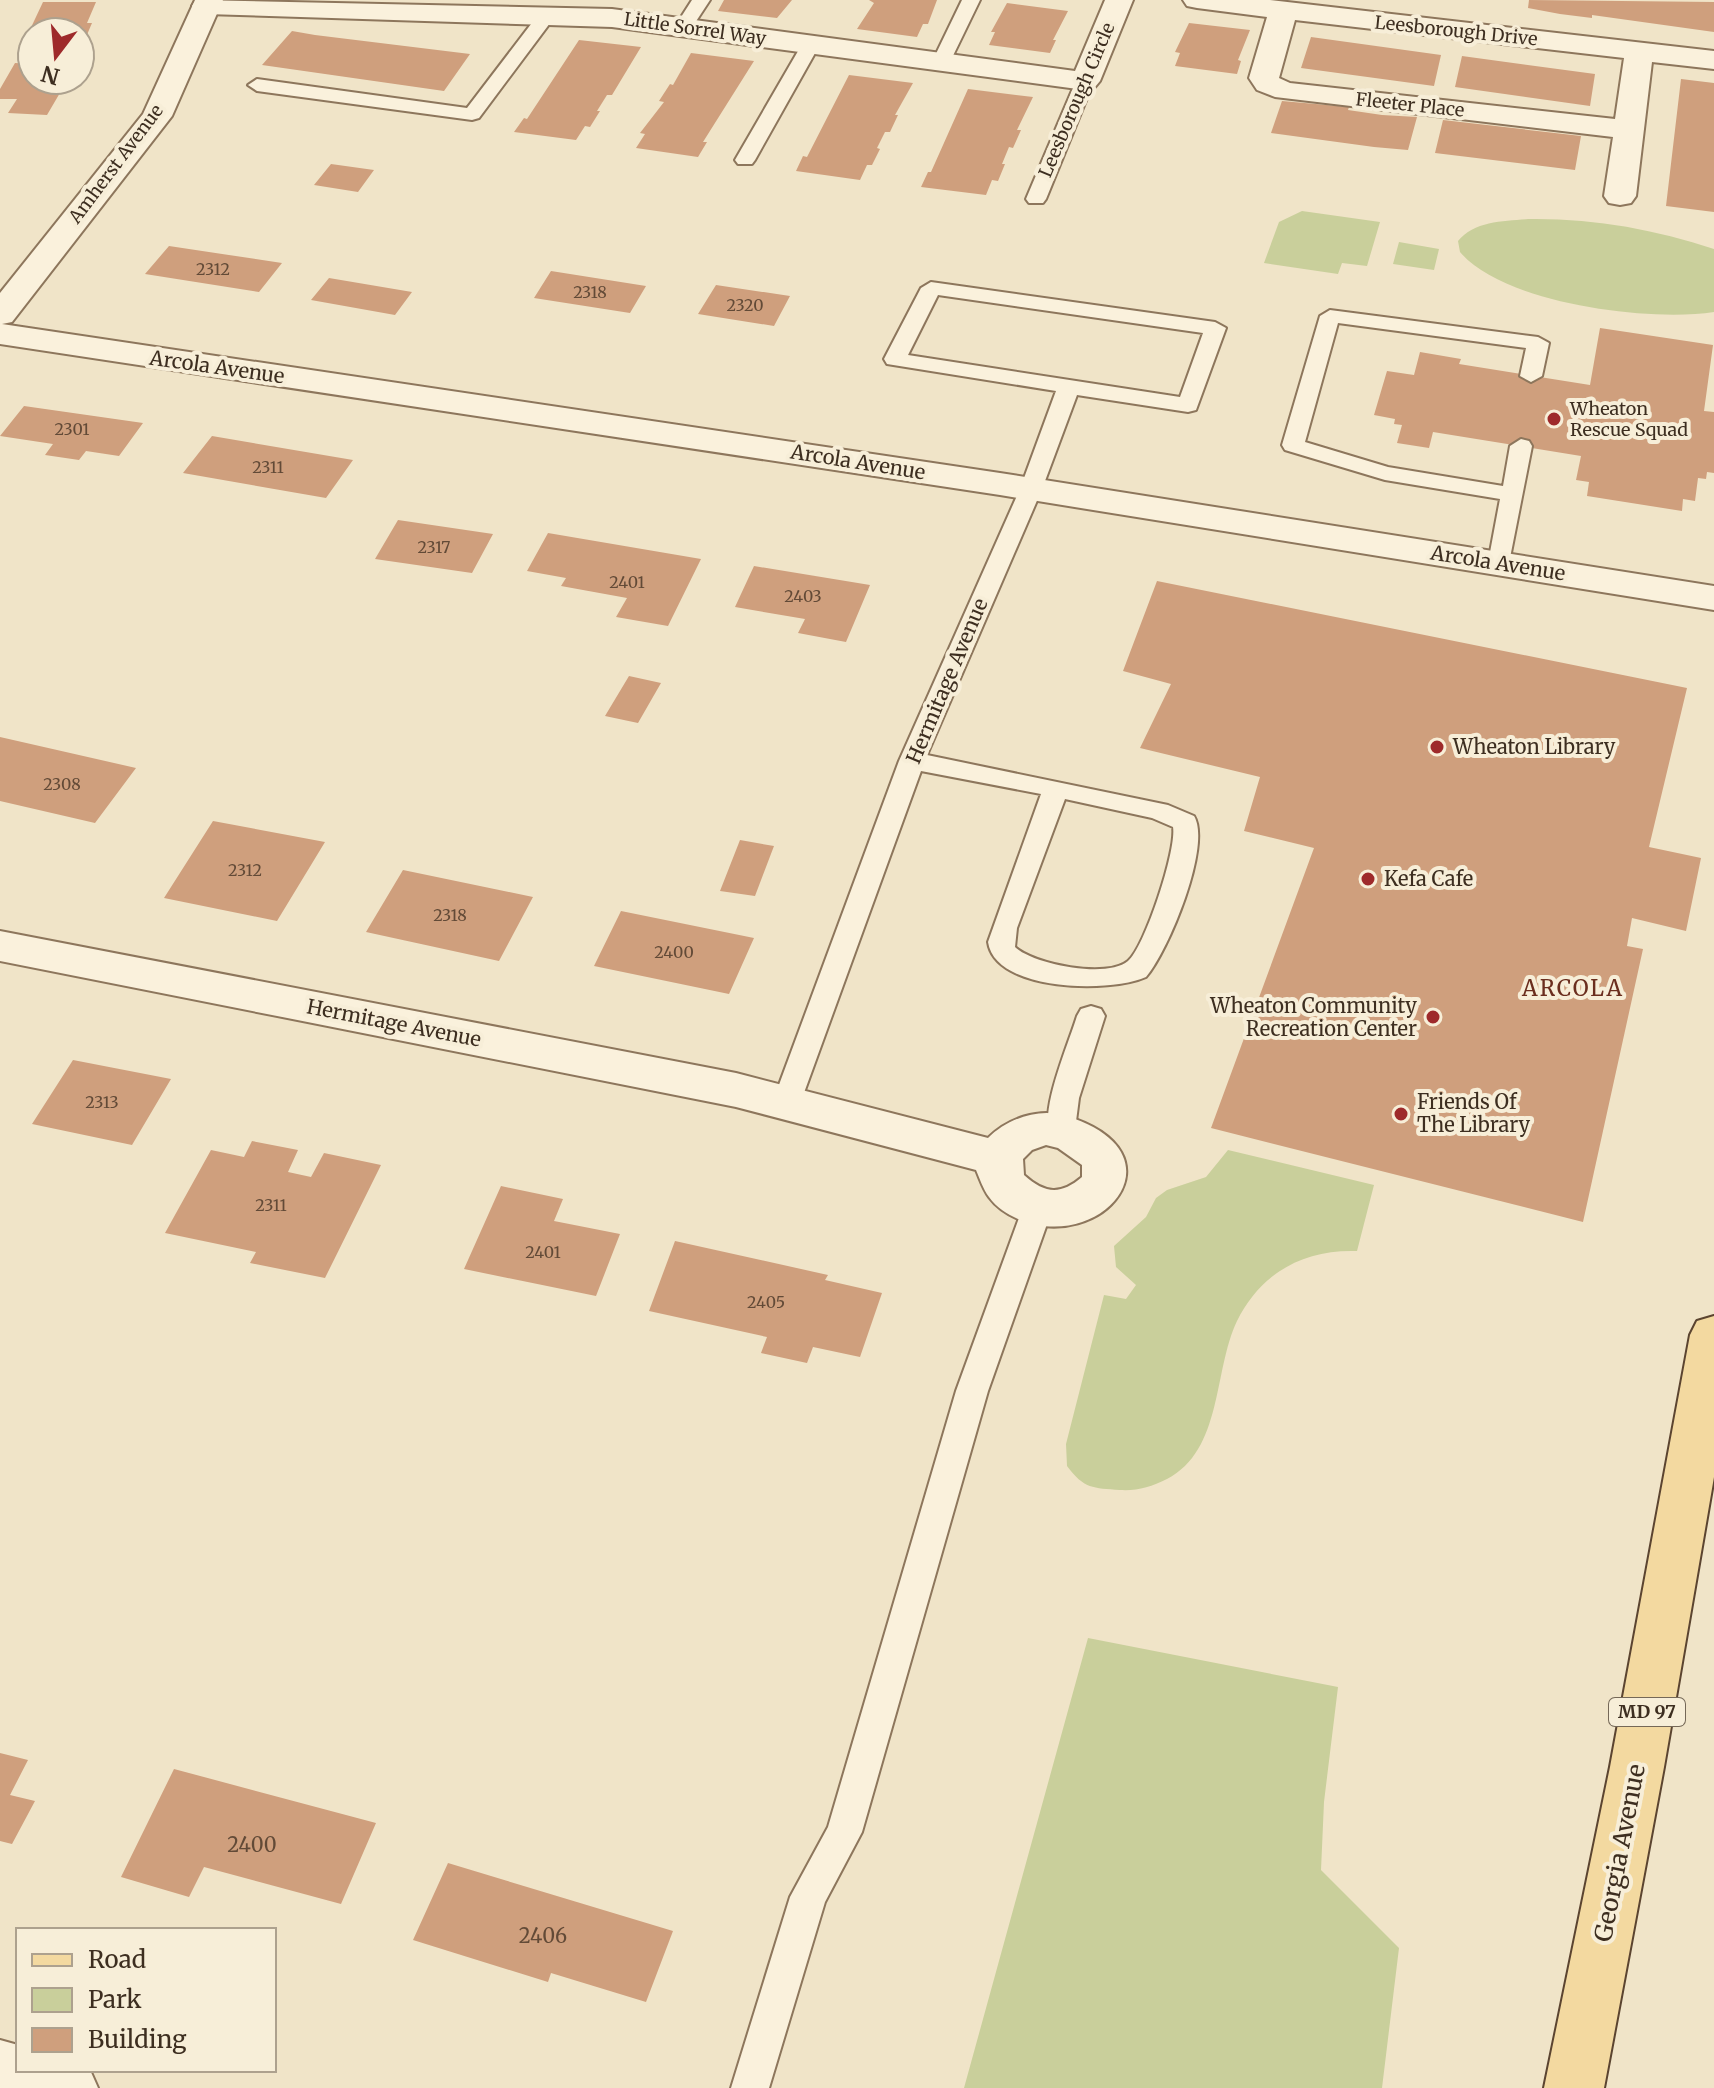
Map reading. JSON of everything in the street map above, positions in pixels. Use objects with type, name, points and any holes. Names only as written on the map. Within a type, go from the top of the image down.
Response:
[{"type":"main road","name":"Georgia Avenue","points":[[1574,2088],[1637,1767],[1714,1335]]},
{"type":"street","name":"Leesborough Circle","points":[[1085,81],[1119,0]]},
{"type":"street","name":"Leesborough Drive","points":[[1197,0],[1283,11],[1484,23],[1639,51],[1714,60]]},
{"type":"street","name":"Little Sorrel Way","points":[[208,3],[549,7],[810,46],[1085,81]]},
{"type":"street","name":"Amherst Avenue","points":[[0,315],[157,116],[208,3]]},
{"type":"street","name":"Fleeter Place","points":[[1283,11],[1264,78],[1267,84],[1285,91],[1629,130]]},
{"type":"street","points":[[1620,196],[1639,51]]},
{"type":"street","name":"Arcola Avenue","points":[[0,334],[1031,489],[1714,598]]},
{"type":"street","name":"Hermitage Avenue","points":[[0,946],[787,1101],[998,1158]]},
{"type":"street","points":[[1045,1128],[1061,1129],[1077,1135],[1099,1154],[1104,1166],[1103,1179],[1096,1192],[1083,1202],[1067,1208],[1038,1207],[1015,1197],[1003,1186],[998,1172],[998,1158],[1015,1137],[1045,1128]]},
{"type":"street","points":[[0,2069],[68,2088]]},
{"type":"lane","points":[[683,28],[701,0]]},
{"type":"lane","points":[[941,62],[971,0]]},
{"type":"lane","points":[[257,85],[472,114],[549,7]]},
{"type":"lane","points":[[745,160],[810,46]]},
{"type":"lane","name":"Leesborough Circle","points":[[1036,199],[1085,81]]},
{"type":"lane","points":[[931,288],[1215,328],[1188,405],[1069,387],[959,370],[895,359],[931,288]]},
{"type":"lane","points":[[1510,494],[1385,473],[1293,445],[1330,316],[1538,343],[1531,376]]},
{"type":"lane","name":"Hermitage Avenue","points":[[787,1101],[912,761],[1031,489],[1069,387]]},
{"type":"lane","points":[[1500,563],[1521,446]]},
{"type":"lane","points":[[912,761],[1056,788],[1159,811],[1185,822],[1190,838],[1185,859],[1148,951],[1136,970],[1116,979],[1091,981],[1017,963],[1004,954],[1001,942],[1004,928],[1056,788]]},
{"type":"lane","points":[[1061,1129],[1065,1098],[1091,1016]]},
{"type":"lane","points":[[750,2088],[808,1897],[844,1832],[972,1391],[1038,1207]]},
{"type":"green space","points":[[1302,211],[1380,222],[1367,266],[1342,263],[1338,274],[1264,263],[1279,222]]},
{"type":"green space","points":[[1528,219],[1576,220],[1622,226],[1714,249],[1714,312],[1653,314],[1579,305],[1509,285],[1481,270],[1460,252],[1458,241],[1472,229],[1490,223]]},
{"type":"green space","points":[[1399,242],[1439,249],[1434,270],[1393,264]]},
{"type":"green space","points":[[1228,1150],[1374,1185],[1357,1251],[1320,1254],[1286,1267],[1259,1289],[1247,1304],[1229,1341],[1207,1429],[1198,1449],[1185,1466],[1167,1479],[1144,1488],[1120,1490],[1090,1486],[1067,1466],[1066,1444],[1104,1295],[1126,1299],[1136,1285],[1116,1267],[1114,1246],[1146,1217],[1156,1198],[1167,1190],[1206,1177]]},
{"type":"green space","points":[[1088,1638],[1338,1687],[1324,1802],[1321,1870],[1399,1948],[1382,2088],[964,2088]]},
{"type":"building","points":[[724,0],[792,0],[777,18],[718,11]]},
{"type":"building","points":[[869,0],[937,0],[928,24],[923,24],[917,37],[857,29],[874,3]]},
{"type":"building","points":[[1529,0],[1714,2],[1714,32],[1592,15],[1592,18],[1560,14],[1528,8]]},
{"type":"building","points":[[43,2],[96,2],[90,16],[36,16]]},
{"type":"building","points":[[1007,3],[1068,11],[1050,53],[989,45],[995,32],[991,32]]},
{"type":"building","points":[[1189,23],[1250,30],[1238,60],[1241,61],[1237,74],[1175,66],[1180,53],[1175,52]]},
{"type":"building","points":[[292,31],[470,54],[444,91],[262,65]]},
{"type":"building","points":[[1311,37],[1441,55],[1434,86],[1301,68]]},
{"type":"building","points":[[579,40],[641,47],[612,95],[607,95],[590,127],[585,126],[576,140],[514,132],[524,118],[527,119]]},
{"type":"building","points":[[691,53],[754,61],[703,142],[707,142],[698,157],[636,148],[645,134],[640,133],[664,102],[659,101],[670,84],[673,85]]},
{"type":"building","points":[[1462,56],[1595,74],[1590,106],[1455,87]]},
{"type":"building","points":[[16,63],[16,96],[58,96],[47,115],[8,113],[17,99],[0,99],[0,89]]},
{"type":"building","points":[[849,75],[913,83],[895,115],[898,115],[890,132],[885,132],[877,148],[880,149],[872,165],[867,165],[860,180],[796,171],[803,156],[807,157]]},
{"type":"building","points":[[1681,79],[1714,83],[1714,212],[1666,206]]},
{"type":"building","points":[[968,89],[1033,97],[1017,130],[1021,130],[1013,148],[1009,147],[998,181],[992,180],[986,195],[921,187],[928,172],[931,172]]},
{"type":"building","points":[[1282,101],[1417,117],[1408,150],[1374,147],[1271,133]]},
{"type":"building","points":[[1443,120],[1581,136],[1575,170],[1435,153]]},
{"type":"building","points":[[331,164],[374,170],[358,192],[314,185]]},
{"type":"building","points":[[169,246],[282,263],[259,292],[145,274]]},
{"type":"building","points":[[551,271],[646,286],[630,313],[534,298]]},
{"type":"building","points":[[329,278],[412,292],[395,315],[311,300]]},
{"type":"building","points":[[716,285],[790,296],[774,326],[698,314]]},
{"type":"building","name":"Wheaton Rescue Squad","points":[[1600,328],[1713,345],[1704,411],[1714,412],[1714,473],[1707,472],[1706,479],[1698,478],[1695,501],[1683,499],[1682,511],[1587,496],[1589,482],[1576,480],[1581,456],[1433,432],[1429,448],[1397,443],[1402,425],[1394,424],[1395,419],[1374,415],[1387,371],[1414,375],[1420,352],[1461,359],[1459,364],[1590,385]]},
{"type":"building","points":[[24,406],[143,423],[119,456],[86,451],[79,460],[45,455],[53,444],[0,436]]},
{"type":"building","points":[[212,436],[353,460],[326,498],[183,473]]},
{"type":"building","points":[[398,520],[493,534],[472,573],[375,559]]},
{"type":"building","points":[[548,533],[701,559],[668,626],[616,617],[627,598],[561,586],[566,578],[527,571]]},
{"type":"building","points":[[754,566],[870,585],[846,642],[798,633],[805,619],[735,607]]},
{"type":"building","points":[[1157,581],[1687,688],[1649,847],[1701,858],[1686,931],[1632,918],[1627,946],[1643,949],[1583,1222],[1211,1128],[1314,848],[1244,831],[1260,777],[1140,748],[1171,684],[1123,671]]},
{"type":"building","points":[[629,676],[661,683],[638,723],[605,716]]},
{"type":"building","points":[[0,737],[136,768],[95,823],[0,801]]},
{"type":"building","points":[[213,821],[325,842],[277,921],[164,898]]},
{"type":"building","points":[[740,840],[774,846],[755,896],[720,891]]},
{"type":"building","points":[[403,870],[533,897],[499,961],[366,932]]},
{"type":"building","points":[[621,911],[754,938],[729,994],[594,966]]},
{"type":"building","points":[[73,1060],[171,1079],[132,1145],[32,1124]]},
{"type":"building","points":[[252,1141],[298,1150],[288,1172],[311,1177],[324,1153],[381,1165],[325,1278],[250,1263],[256,1252],[165,1233],[211,1150],[244,1157]]},
{"type":"building","points":[[501,1186],[563,1199],[554,1221],[620,1234],[596,1296],[464,1269]]},
{"type":"building","points":[[675,1241],[828,1275],[825,1280],[882,1293],[860,1357],[813,1347],[807,1363],[761,1353],[767,1337],[649,1311]]},
{"type":"building","points":[[0,1753],[28,1760],[10,1795],[35,1801],[12,1844],[0,1841]]},
{"type":"building","points":[[174,1769],[376,1823],[341,1904],[204,1867],[189,1897],[121,1877]]},
{"type":"building","points":[[448,1863],[673,1931],[646,2002],[551,1973],[548,1982],[413,1940]]},
{"type":"place","name":"Wheaton Rescue Squad","points":[[1554,419]]},
{"type":"place","name":"Wheaton Library","points":[[1437,747]]},
{"type":"place","name":"Kefa Cafe","points":[[1368,879]]},
{"type":"place","name":"Wheaton Community Recreation Center","points":[[1433,1017]]},
{"type":"place","name":"Friends Of The Library","points":[[1401,1114]]},
{"type":"district","name":"ARCOLA","points":[[1573,988]]}]
